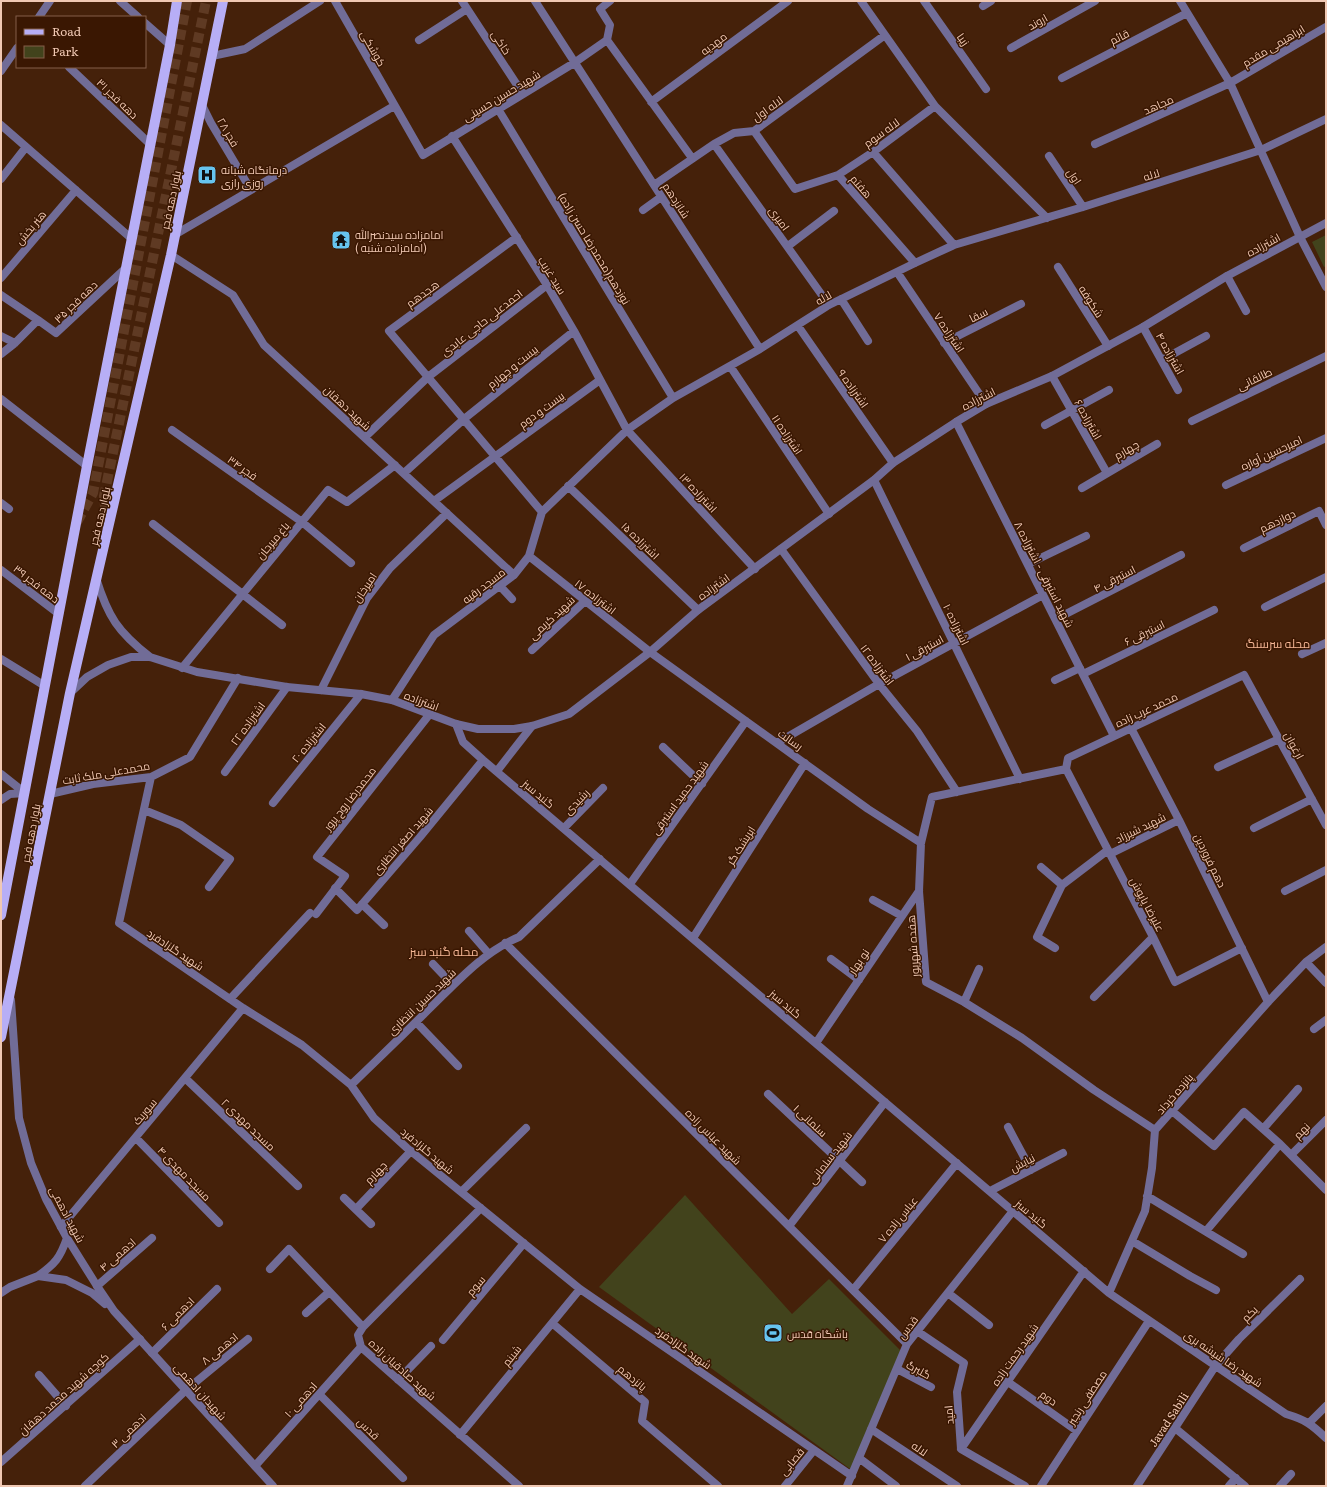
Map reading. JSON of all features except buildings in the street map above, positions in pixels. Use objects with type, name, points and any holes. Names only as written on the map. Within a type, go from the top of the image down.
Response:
[{"type":"main road","name":"بلوار دهه فجر","points":[[1,915],[86,466],[151,146],[177,1]]},
{"type":"main road","name":"بلوار دهه فجر","points":[[1,1037],[70,693],[176,234],[223,1]]},
{"type":"street","points":[[40,16],[50,1]]},
{"type":"street","points":[[120,1],[137,16]]},
{"type":"street","points":[[212,56],[245,49],[320,1]]},
{"type":"street","name":"کوشکی","points":[[335,1],[394,106]]},
{"type":"street","name":"خاکی","points":[[462,1],[523,94]]},
{"type":"street","name":"شانزدهم","points":[[535,1],[760,349]]},
{"type":"street","points":[[610,1],[600,8],[610,25],[607,40],[692,158]]},
{"type":"street","name":"مهدیه","points":[[652,102],[788,1]]},
{"type":"street","points":[[861,1],[935,106],[1047,218]]},
{"type":"street","name":"زیبا","points":[[924,1],[986,89]]},
{"type":"street","points":[[983,6],[991,1]]},
{"type":"street","name":"اروند","points":[[1011,48],[1095,1]]},
{"type":"street","points":[[1180,1],[1230,83],[1300,237],[1326,287]]},
{"type":"street","points":[[419,40],[467,9]]},
{"type":"street","name":"قائم","points":[[1062,78],[1187,13]]},
{"type":"street","points":[[146,24],[170,45]]},
{"type":"street","name":"ابراهیمی مقدم","points":[[1230,83],[1326,27]]},
{"type":"street","name":"لاله اول","points":[[654,185],[692,158],[734,133],[754,131],[885,35]]},
{"type":"street","name":"شهید حسین حسینی","points":[[394,106],[423,155],[574,63],[607,40]]},
{"type":"street","points":[[1,71],[16,49]]},
{"type":"street","name":"دهه فجر ۳۱","points":[[70,68],[151,146]]},
{"type":"street","name":"مجاهد","points":[[1095,144],[1230,83]]},
{"type":"street","name":"فجر ۲۸","points":[[202,105],[251,190]]},
{"type":"street","points":[[176,234],[394,106]]},
{"type":"street","name":"لاله سوم","points":[[838,174],[873,152],[935,106]]},
{"type":"street","name":"نوزدهم(محمدرضا حسن زاده)","points":[[498,109],[673,398]]},
{"type":"street","name":"لاله","points":[[627,430],[673,398],[760,349],[829,305],[954,245],[1047,218],[1261,150],[1326,119]]},
{"type":"street","points":[[1,125],[132,239]]},
{"type":"street","name":"هفتم","points":[[754,131],[795,189],[838,174],[915,263]]},
{"type":"street","name":"سید غریب","points":[[452,136],[547,285],[574,331],[627,430]]},
{"type":"street","name":"امیری","points":[[714,144],[829,305]]},
{"type":"street","points":[[1,179],[26,147]]},
{"type":"street","points":[[873,152],[954,245]]},
{"type":"street","name":"اول","points":[[1049,156],[1082,207]]},
{"type":"street","name":"هنر بخش","points":[[1,278],[76,190]]},
{"type":"street","points":[[643,210],[662,197]]},
{"type":"street","points":[[788,246],[834,211]]},
{"type":"street","name":"اشترزاده","points":[[70,693],[87,677],[108,664],[131,658],[150,657],[197,672],[287,687],[360,694],[392,700],[429,715],[456,724],[478,729],[514,729],[532,726],[569,714],[650,652],[698,610],[874,480],[893,463],[956,422],[986,404],[1052,376],[1108,346],[1143,327],[1227,276],[1326,223]]},
{"type":"street","name":"هجدهم","points":[[428,377],[389,331],[517,237]]},
{"type":"street","name":"شهید دهقان","points":[[171,255],[233,295],[264,345],[514,575]]},
{"type":"street","name":"دهه فجر ۳۵","points":[[1,354],[15,343],[38,320],[56,333],[127,266]]},
{"type":"street","name":"شکوفه","points":[[1058,267],[1108,346]]},
{"type":"street","name":"اشترزاده ۷","points":[[897,272],[944,344],[986,404]]},
{"type":"street","points":[[1227,276],[1246,311]]},
{"type":"street","name":"احمدعلی حاجی عابدی","points":[[365,437],[428,377],[547,285]]},
{"type":"street","points":[[1,295],[38,320]]},
{"type":"street","points":[[841,299],[868,341]]},
{"type":"street","name":"سقا","points":[[944,344],[1021,304]]},
{"type":"street","name":"اشترزاده ۹","points":[[798,326],[893,463]]},
{"type":"street","name":"اشترزاده ۴","points":[[1143,327],[1178,390]]},
{"type":"street","name":"بیست و چهارم","points":[[404,473],[464,419],[574,331]]},
{"type":"street","points":[[1,336],[15,343]]},
{"type":"street","points":[[1162,360],[1206,336]]},
{"type":"street","name":"طالقانی","points":[[1192,421],[1326,356]]},
{"type":"street","name":"اشترزاده ۱۱","points":[[730,366],[828,514]]},
{"type":"street","name":"اشترزاده ۶","points":[[1052,376],[1107,473]]},
{"type":"street","points":[[428,377],[542,512]]},
{"type":"street","name":"بیست و دوم","points":[[434,501],[600,380]]},
{"type":"street","points":[[1045,425],[1109,390]]},
{"type":"street","points":[[1,399],[86,466]]},
{"type":"street","name":"شهید استبرقی - اشترزاده ۸","points":[[956,422],[1114,736]]},
{"type":"street","name":"فجر ۳۴","points":[[172,430],[302,522],[351,563]]},
{"type":"street","name":"مسجد رقیه","points":[[392,700],[434,635],[514,575],[528,556],[542,512],[627,430]]},
{"type":"street","name":"اشترزاده ۱۳","points":[[627,430],[755,569]]},
{"type":"street","name":"امیرحسین آواره","points":[[1226,485],[1326,438]]},
{"type":"street","name":"چهارم","points":[[1107,473],[1157,444]]},
{"type":"street","name":"باغ میرجان","points":[[182,668],[328,490],[347,502],[395,465]]},
{"type":"street","points":[[1082,488],[1107,473]]},
{"type":"street","name":"اشترزاده ۱۰","points":[[874,480],[1020,778]]},
{"type":"street","name":"اشترزاده ۱۵","points":[[568,486],[698,610]]},
{"type":"street","points":[[1,503],[9,509]]},
{"type":"street","name":"دوازدهم","points":[[1244,548],[1319,511],[1326,525]]},
{"type":"street","name":"امیرخان","points":[[321,690],[367,598],[390,568],[447,513]]},
{"type":"street","points":[[153,524],[282,625]]},
{"type":"street","points":[[1028,564],[1086,536]]},
{"type":"street","name":"اشترزاده ۱۲","points":[[780,549],[879,684],[917,731],[957,792]]},
{"type":"street","name":"استبرقی ۴","points":[[1056,619],[1181,555]]},
{"type":"street","name":"اشترزاده ۱۷","points":[[528,556],[650,652]]},
{"type":"street","name":"دهه فجر ۳۹","points":[[1,570],[59,614]]},
{"type":"street","points":[[1265,607],[1326,576]]},
{"type":"street","points":[[96,578],[104,601],[115,623],[131,641],[150,657]]},
{"type":"street","points":[[500,586],[512,600]]},
{"type":"street","name":"استبرقی ۱","points":[[777,743],[879,684],[1043,595]]},
{"type":"street","name":"شهید کریمی","points":[[532,650],[585,601]]},
{"type":"street","name":"استبرقی ۶","points":[[1055,680],[1081,671],[1214,610]]},
{"type":"street","points":[[1302,654],[1326,643]]},
{"type":"street","name":"رسالت","points":[[650,652],[746,722],[805,762],[868,809],[921,844]]},
{"type":"street","points":[[1,659],[45,686]]},
{"type":"street","name":"محمد عرب زاده","points":[[1066,769],[1068,758],[1244,675]]},
{"type":"street","name":"ارغوان","points":[[1244,675],[1326,826]]},
{"type":"street","name":"محمدعلی ملک ثابت","points":[[50,794],[93,784],[151,777],[190,757],[238,678]]},
{"type":"street","name":"اشترزاده ۲۲","points":[[225,772],[287,687]]},
{"type":"street","name":"اشترزاده ۲۰","points":[[273,803],[360,694]]},
{"type":"street","name":"محمدرضا روح پرور","points":[[335,888],[344,876],[317,857],[429,715]]},
{"type":"street","name":"شهید حمید استبرقی","points":[[630,884],[746,722]]},
{"type":"street","name":"گنبد سبز","points":[[456,724],[463,742],[483,760],[1109,1293]]},
{"type":"street","points":[[497,771],[532,726]]},
{"type":"street","name":"دهم فروردین","points":[[1130,728],[1179,820],[1268,1002]]},
{"type":"street","points":[[1218,767],[1279,739]]},
{"type":"street","points":[[663,747],[702,784]]},
{"type":"street","name":"شهید اصغر انتظاری","points":[[362,904],[420,837],[483,760]]},
{"type":"street","name":"ابریشک گر","points":[[693,938],[805,762]]},
{"type":"street","name":"هفده شهریور","points":[[1066,769],[932,797],[921,844],[919,891],[926,982],[964,1002],[1022,1038],[1094,1090],[1155,1130]]},
{"type":"street","name":"علیرضا پاپوش","points":[[1066,769],[1175,982],[1242,948]]},
{"type":"street","points":[[1,774],[25,793]]},
{"type":"street","name":"شهید گلزادفرد","points":[[151,777],[119,923],[243,1008],[302,1044],[351,1085],[374,1118],[411,1151],[580,1289],[852,1476]]},
{"type":"street","name":"رشیدی","points":[[564,828],[604,788]]},
{"type":"street","points":[[1,800],[10,794],[25,793]]},
{"type":"street","points":[[1254,828],[1312,799]]},
{"type":"street","points":[[144,810],[181,825],[230,858],[209,887]]},
{"type":"street","name":"شهید شیرزاد","points":[[1062,884],[1109,852],[1179,820]]},
{"type":"street","name":"شهید حسین انتظاری","points":[[351,1085],[453,985],[489,954],[505,943],[519,937],[600,859]]},
{"type":"street","points":[[1041,867],[1062,884],[1036,937],[1055,948]]},
{"type":"street","points":[[1285,891],[1326,870]]},
{"type":"street","points":[[230,999],[313,914],[335,888],[357,910],[362,904],[384,925]]},
{"type":"street","name":"نو بهار","points":[[816,1043],[919,891]]},
{"type":"street","points":[[873,900],[902,916]]},
{"type":"street","points":[[469,931],[489,954]]},
{"type":"street","points":[[1094,997],[1153,937]]},
{"type":"street","name":"شهید عباس زاده","points":[[505,943],[907,1344]]},
{"type":"street","name":"پانزده خرداد","points":[[1109,1293],[1145,1211],[1152,1168],[1155,1130],[1268,1002],[1306,962],[1326,946]]},
{"type":"street","points":[[831,959],[859,980]]},
{"type":"street","points":[[1306,962],[1326,983]]},
{"type":"street","points":[[433,964],[453,985]]},
{"type":"street","points":[[964,1002],[979,969]]},
{"type":"street","name":"شهید ادهمی","points":[[10,993],[19,1118],[31,1163],[46,1199],[67,1238],[96,1286],[114,1311]]},
{"type":"street","name":"سوریک","points":[[61,1227],[243,1008]]},
{"type":"street","points":[[1314,1029],[1326,1020]]},
{"type":"street","points":[[416,1022],[458,1066]]},
{"type":"street","name":"مسجد مهدی ۲","points":[[185,1078],[298,1186]]},
{"type":"street","points":[[1263,1129],[1298,1089]]},
{"type":"street","name":"سلمانی ۱","points":[[768,1094],[862,1182]]},
{"type":"street","name":"شهید سلمانی","points":[[789,1226],[885,1102]]},
{"type":"street","points":[[1172,1111],[1214,1146],[1244,1112],[1280,1144],[1326,1190]]},
{"type":"street","name":"نهم","points":[[1291,1155],[1326,1120]]},
{"type":"street","points":[[1008,1127],[1031,1170]]},
{"type":"street","points":[[461,1192],[526,1128]]},
{"type":"street","name":"مسجد مهدی ۴","points":[[136,1138],[220,1223]]},
{"type":"street","points":[[1206,1231],[1280,1144]]},
{"type":"street","name":"چهارم","points":[[356,1209],[411,1151]]},
{"type":"street","name":"نیایش","points":[[990,1191],[1063,1153]]},
{"type":"street","name":"عباس زاده ۷","points":[[853,1290],[957,1163]]},
{"type":"street","points":[[1148,1196],[1243,1254]]},
{"type":"street","points":[[344,1198],[371,1224]]},
{"type":"street","name":"شهید صادقیان زاده","points":[[481,1208],[363,1327],[358,1335],[361,1347],[519,1486]]},
{"type":"street","name":"قدس","points":[[847,1486],[907,1344],[1014,1211]]},
{"type":"street","points":[[1,1293],[10,1287],[38,1276],[52,1266],[62,1254],[67,1238]]},
{"type":"street","name":"ادهمی ۴","points":[[96,1286],[152,1238]]},
{"type":"street","points":[[1132,1241],[1216,1290]]},
{"type":"street","name":"سوم","points":[[444,1340],[524,1243]]},
{"type":"street","points":[[270,1269],[289,1249],[363,1327]]},
{"type":"street","name":"شهید رحمت زاده","points":[[962,1449],[1084,1271]]},
{"type":"street","points":[[38,1276],[66,1280],[92,1293],[114,1311]]},
{"type":"street","name":"یکم","points":[[1216,1365],[1239,1339],[1300,1279]]},
{"type":"street","name":"ادهمی ۶","points":[[152,1353],[217,1289]]},
{"type":"street","name":"شبنم","points":[[460,1434],[580,1289]]},
{"type":"street","points":[[306,1313],[329,1292]]},
{"type":"street","points":[[948,1293],[989,1325]]},
{"type":"street","name":"شهید رضا شیشه بری","points":[[1109,1293],[1286,1414],[1300,1418],[1309,1423],[1326,1438]]},
{"type":"street","name":"شهیدان ادهمی","points":[[114,1311],[273,1486]]},
{"type":"street","name":"مصطفی رنجبر","points":[[1041,1486],[1149,1321]]},
{"type":"street","name":"پانزدهم","points":[[552,1322],[645,1402],[642,1421],[718,1486]]},
{"type":"street","name":"امید","points":[[918,1331],[964,1363],[957,1392],[962,1449]]},
{"type":"street","name":"کوچه شهید محمد دهقان","points":[[1,1462],[140,1339]]},
{"type":"street","name":"ادهمی ۸","points":[[186,1390],[248,1339]]},
{"type":"street","points":[[398,1380],[431,1346]]},
{"type":"street","name":"ادهمی ۱۰","points":[[255,1466],[361,1347]]},
{"type":"street","name":"Javad Sabili","points":[[1137,1486],[1216,1365]]},
{"type":"street","name":"گلبرگ","points":[[897,1369],[931,1388]]},
{"type":"street","points":[[39,1375],[66,1406]]},
{"type":"street","name":"دوم","points":[[1008,1382],[1077,1431]]},
{"type":"street","name":"ادهمی ۳","points":[[85,1486],[186,1390]]},
{"type":"street","name":"قدس","points":[[319,1394],[403,1478]]},
{"type":"street","points":[[1309,1423],[1326,1406]]},
{"type":"street","points":[[1175,1428],[1245,1486]]},
{"type":"street","name":"لاله","points":[[871,1429],[957,1486]]},
{"type":"street","points":[[962,1449],[1025,1486]]},
{"type":"street","name":"قصابی","points":[[785,1486],[814,1450]]},
{"type":"street","points":[[859,1458],[896,1486]]},
{"type":"street","points":[[1280,1486],[1291,1474]]},
{"type":"street","points":[[1228,1486],[1236,1478]]},
{"type":"green space","points":[[1326,235],[1326,266],[1324,267],[1312,242]]},
{"type":"green space","name":"باشگاه قدس","points":[[685,1195],[792,1314],[829,1279],[902,1352],[853,1471],[599,1287]]},
{"type":"tunnel","points":[[77,522],[93,493],[187,1]]},
{"type":"tunnel","points":[[107,528],[104,496],[206,1]]},
{"type":"place","name":"درمانگاه شبانه روزی رازی","points":[[207,175]]},
{"type":"place","name":"امامزاده سیدنصرالله ( امامزاده شنبه)","points":[[341,240]]},
{"type":"place","name":"باشگاه قدس","points":[[773,1333]]},
{"type":"district","name":"محله سرسنگ","points":[[1278,643]]},
{"type":"district","name":"محله گنبد سبز","points":[[444,951]]}]
